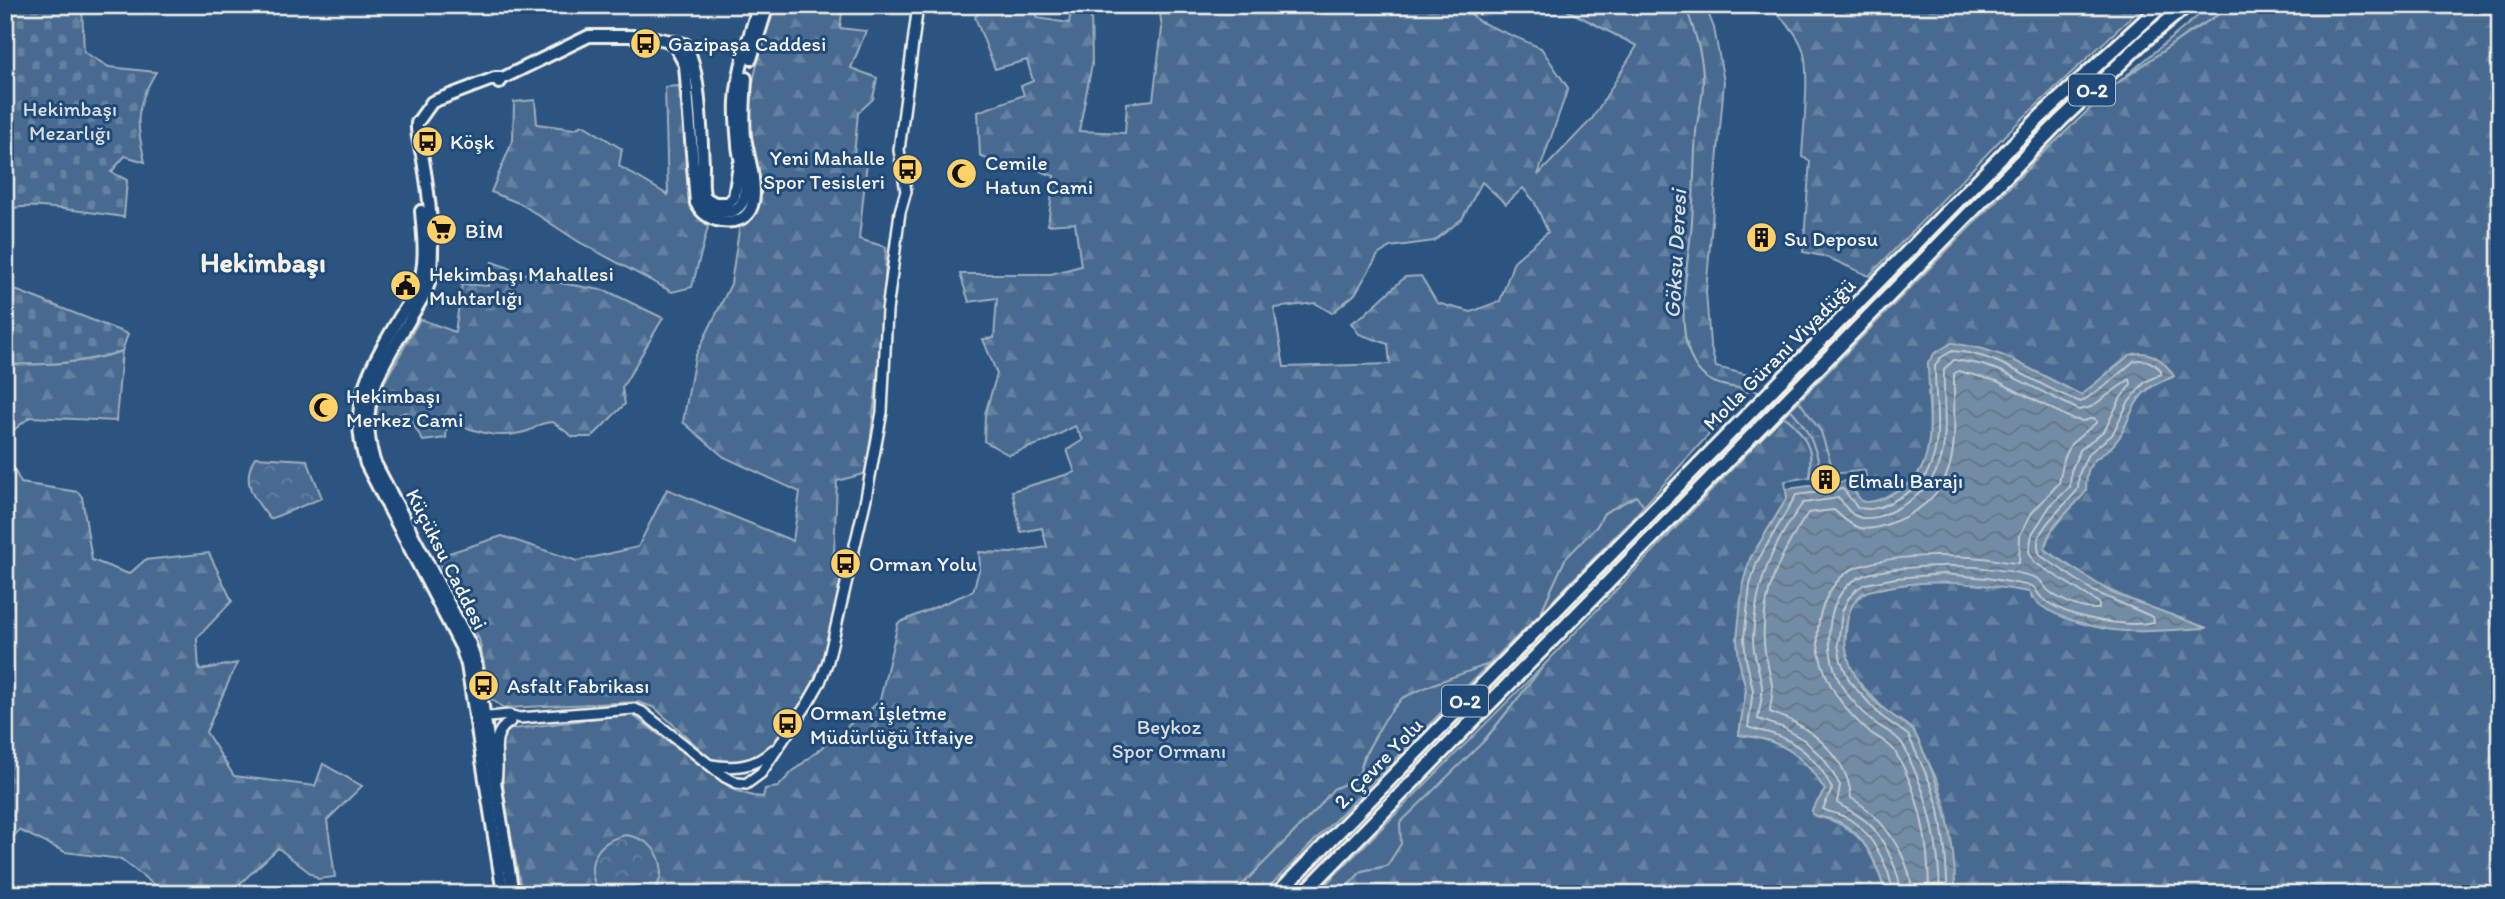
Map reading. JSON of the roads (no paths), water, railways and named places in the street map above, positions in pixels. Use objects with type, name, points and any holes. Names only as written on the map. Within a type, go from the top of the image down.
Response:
[{"type":"highway","name":"Molla Gürani Viyadüğü","points":[[1654,509],[2069,89],[2162,5]]},
{"type":"highway","name":"Molla Gürani Viyadüğü","points":[[1665,522],[2079,102],[2187,5]]},
{"type":"highway","name":"2. Çevre Yolu","points":[[1277,894],[1654,509]]},
{"type":"highway","name":"2. Çevre Yolu","points":[[1303,894],[1542,652],[1665,522]]},
{"type":"main road","points":[[668,41],[685,44],[693,64],[702,143],[703,197],[708,207],[720,212],[735,210],[742,205],[746,196],[746,182],[739,162],[736,102],[742,67],[759,5]]},
{"type":"main road","points":[[668,41],[675,46],[685,65],[696,203],[710,218],[721,221],[735,220],[752,208],[756,196],[745,135],[744,105],[747,72],[768,5]]},
{"type":"main road","name":"Küçüksu Caddesi","points":[[513,894],[500,841],[474,681],[468,676],[461,647],[364,441],[367,396],[387,358],[428,258],[423,157],[419,149],[417,123],[432,102],[495,78],[503,78],[589,36],[646,36],[668,41]]},
{"type":"main road","name":"Küçüksu Caddesi","points":[[428,573],[470,644],[481,698],[480,721],[495,785],[503,894]]},
{"type":"street","points":[[745,784],[761,773],[808,703],[828,662],[868,486],[882,412],[887,311],[900,212],[906,191],[899,150],[918,5]]},
{"type":"street","points":[[481,698],[496,713],[510,719]]},
{"type":"street","points":[[480,721],[489,716],[510,719],[634,709],[642,712],[725,777],[745,784],[752,780],[749,768],[709,764]]},
{"type":"street","points":[[495,785],[498,771],[497,733],[510,719]]},
{"type":"street","points":[[743,767],[756,762],[781,741]]},
{"type":"water","points":[[1952,343],[2007,357],[2081,395],[2130,355],[2150,354],[2166,365],[2174,376],[2143,393],[2118,439],[2091,464],[2086,491],[2055,525],[2045,550],[2112,593],[2207,628],[2136,631],[2102,628],[2058,615],[2035,601],[2030,592],[1977,585],[1906,584],[1862,594],[1851,608],[1846,626],[1845,646],[1850,665],[1867,693],[1909,727],[1916,736],[1944,805],[1954,858],[1955,894],[1886,894],[1875,862],[1857,835],[1839,822],[1812,814],[1825,790],[1809,767],[1779,744],[1739,735],[1746,690],[1737,639],[1743,583],[1750,559],[1787,498],[1786,489],[1847,481],[1861,501],[1869,502],[1892,494],[1914,479],[1926,455],[1929,440],[1928,363],[1935,353]]},
{"type":"waterway","name":"Göksu Deresi","points":[[1685,5],[1695,34],[1703,73],[1685,279],[1686,341],[1692,359],[1707,378],[1721,385],[1761,392]]},
{"type":"waterway","name":"Göksu Deresi","points":[[1787,406],[1810,438],[1822,476]]},
{"type":"place","name":"Gazipaşa Caddesi","points":[[645,43]]},
{"type":"place","name":"Köşk","points":[[427,141]]},
{"type":"place","name":"Yeni Mahalle Spor Tesisleri","points":[[908,169]]},
{"type":"place","name":"Cemile Hatun Cami","points":[[962,174]]},
{"type":"place","name":"BİM","points":[[442,230]]},
{"type":"place","name":"Su Deposu","points":[[1761,238]]},
{"type":"place","name":"Hekimbaşı Mahallesi Muhtarlığı","points":[[406,285]]},
{"type":"place","name":"Hekimbaşı Merkez Cami","points":[[323,407]]},
{"type":"place","name":"Elmalı Barajı","points":[[1825,480]]},
{"type":"place","name":"Orman Yolu","points":[[846,563]]},
{"type":"place","name":"Asfalt Fabrikası","points":[[484,685]]},
{"type":"place","name":"Orman İşletme Müdürlüğü İtfaiye","points":[[787,724]]},
{"type":"district","name":"Hekimbaşı","points":[[263,262]]},
{"type":"park label","name":"Hekimbaşı Mezarlığı","points":[[70,120]]},
{"type":"park label","name":"Beykoz Spor Ormanı","points":[[1169,738]]}]
